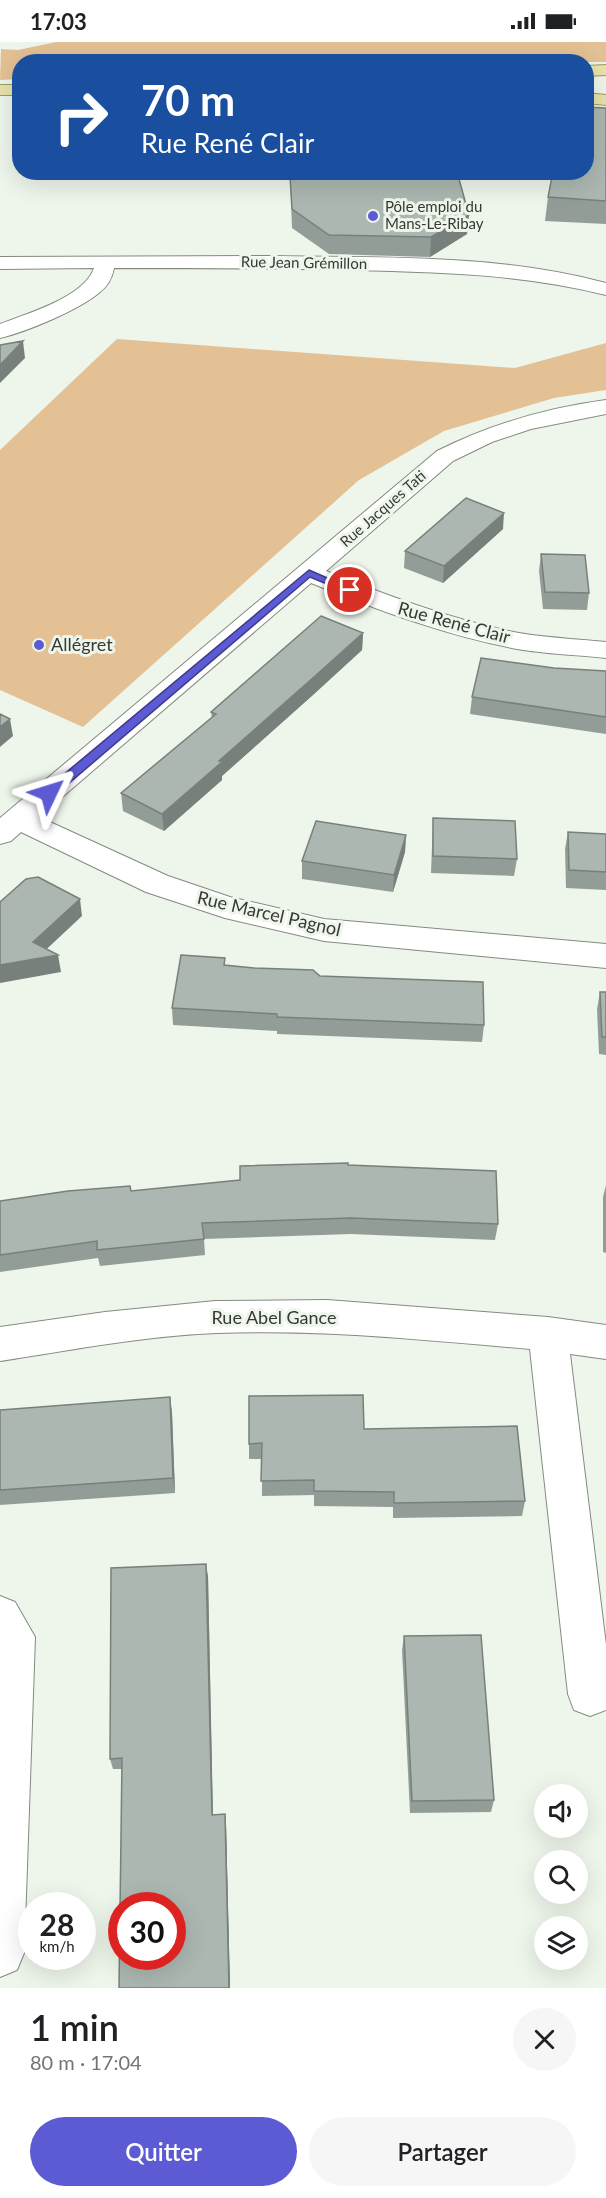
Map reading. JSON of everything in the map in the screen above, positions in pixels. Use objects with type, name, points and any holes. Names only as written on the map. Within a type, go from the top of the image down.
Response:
[{"type":"street","points":[[0,332],[71,301],[93,288],[100,280],[106,262]]},
{"type":"street","name":"Rue Jean Grémillon","points":[[0,263],[276,262],[468,269],[554,277],[606,289]]},
{"type":"street","name":"Rue Jacques Tati","points":[[9,827],[445,456],[484,435],[532,420],[606,407]]},
{"type":"street","name":"Rue René Clair","points":[[309,573],[368,597],[460,628],[513,640],[606,650]]},
{"type":"street","name":"Rue Marcel Pagnol","points":[[9,827],[157,884],[225,907],[324,930],[606,956]]},
{"type":"street","name":"Rue Abel Gance","points":[[0,1344],[105,1328],[215,1317],[327,1316],[548,1334],[606,1342]]},
{"type":"street","points":[[548,1334],[590,1694]]},
{"type":"street","points":[[0,1617],[14,1637],[0,1953]]},
{"type":"shaded area","points":[[56,42],[606,42],[606,62],[594,62],[594,54],[12,54],[12,79],[0,80],[1,49],[18,50]]},
{"type":"shaded area","points":[[117,339],[515,368],[606,343],[606,390],[554,398],[444,431],[359,480],[83,727],[0,690],[0,450]]},
{"type":"building","points":[[594,107],[606,108],[606,201],[548,197],[551,180],[594,180]]},
{"type":"building","name":"Pôle emploi du Mans-Le-Ribay","points":[[290,180],[459,180],[469,215],[431,237],[329,235],[292,209]]},
{"type":"building","points":[[23,341],[0,365],[0,345]]},
{"type":"building","points":[[466,498],[504,513],[444,566],[405,551]]},
{"type":"building","points":[[541,554],[585,555],[589,593],[545,592]]},
{"type":"building","points":[[321,616],[363,633],[162,814],[121,793],[216,714],[211,712]]},
{"type":"building","points":[[481,658],[554,668],[606,671],[606,717],[472,697]]},
{"type":"building","points":[[0,714],[10,719],[0,727]]},
{"type":"building","points":[[433,818],[515,821],[517,859],[433,856]]},
{"type":"building","points":[[316,821],[406,835],[394,875],[302,861]]},
{"type":"building","points":[[568,832],[606,834],[606,872],[569,870]]},
{"type":"building","points":[[38,877],[80,899],[33,942],[58,955],[0,965],[0,902],[26,879]]},
{"type":"building","points":[[181,955],[225,958],[224,965],[313,970],[320,976],[483,982],[484,1025],[277,1017],[277,1014],[172,1008]]},
{"type":"building","points":[[600,992],[606,992],[606,1037],[602,1037]]},
{"type":"building","points":[[348,1163],[348,1165],[496,1171],[498,1224],[351,1218],[202,1223],[204,1239],[97,1250],[97,1241],[0,1255],[0,1201],[68,1191],[130,1186],[131,1191],[240,1180],[240,1166]]},
{"type":"building","points":[[363,1395],[364,1429],[517,1426],[525,1501],[394,1503],[394,1492],[314,1491],[314,1480],[261,1481],[262,1443],[249,1444],[249,1396]]},
{"type":"building","points":[[170,1397],[173,1478],[0,1490],[0,1410]]},
{"type":"building","points":[[206,1564],[212,1815],[225,1814],[229,1988],[119,1988],[119,1970],[186,1970],[186,1892],[120,1892],[122,1758],[110,1759],[111,1568]]},
{"type":"building","points":[[481,1635],[494,1800],[412,1801],[404,1636]]},
{"type":"place","name":"Pôle emploi du Mans-Le-Ribay","points":[[373,216]]},
{"type":"place","name":"Allégret","points":[[39,645]]},
{"type":"route","points":[[49,793],[309,573],[350,590]]}]
